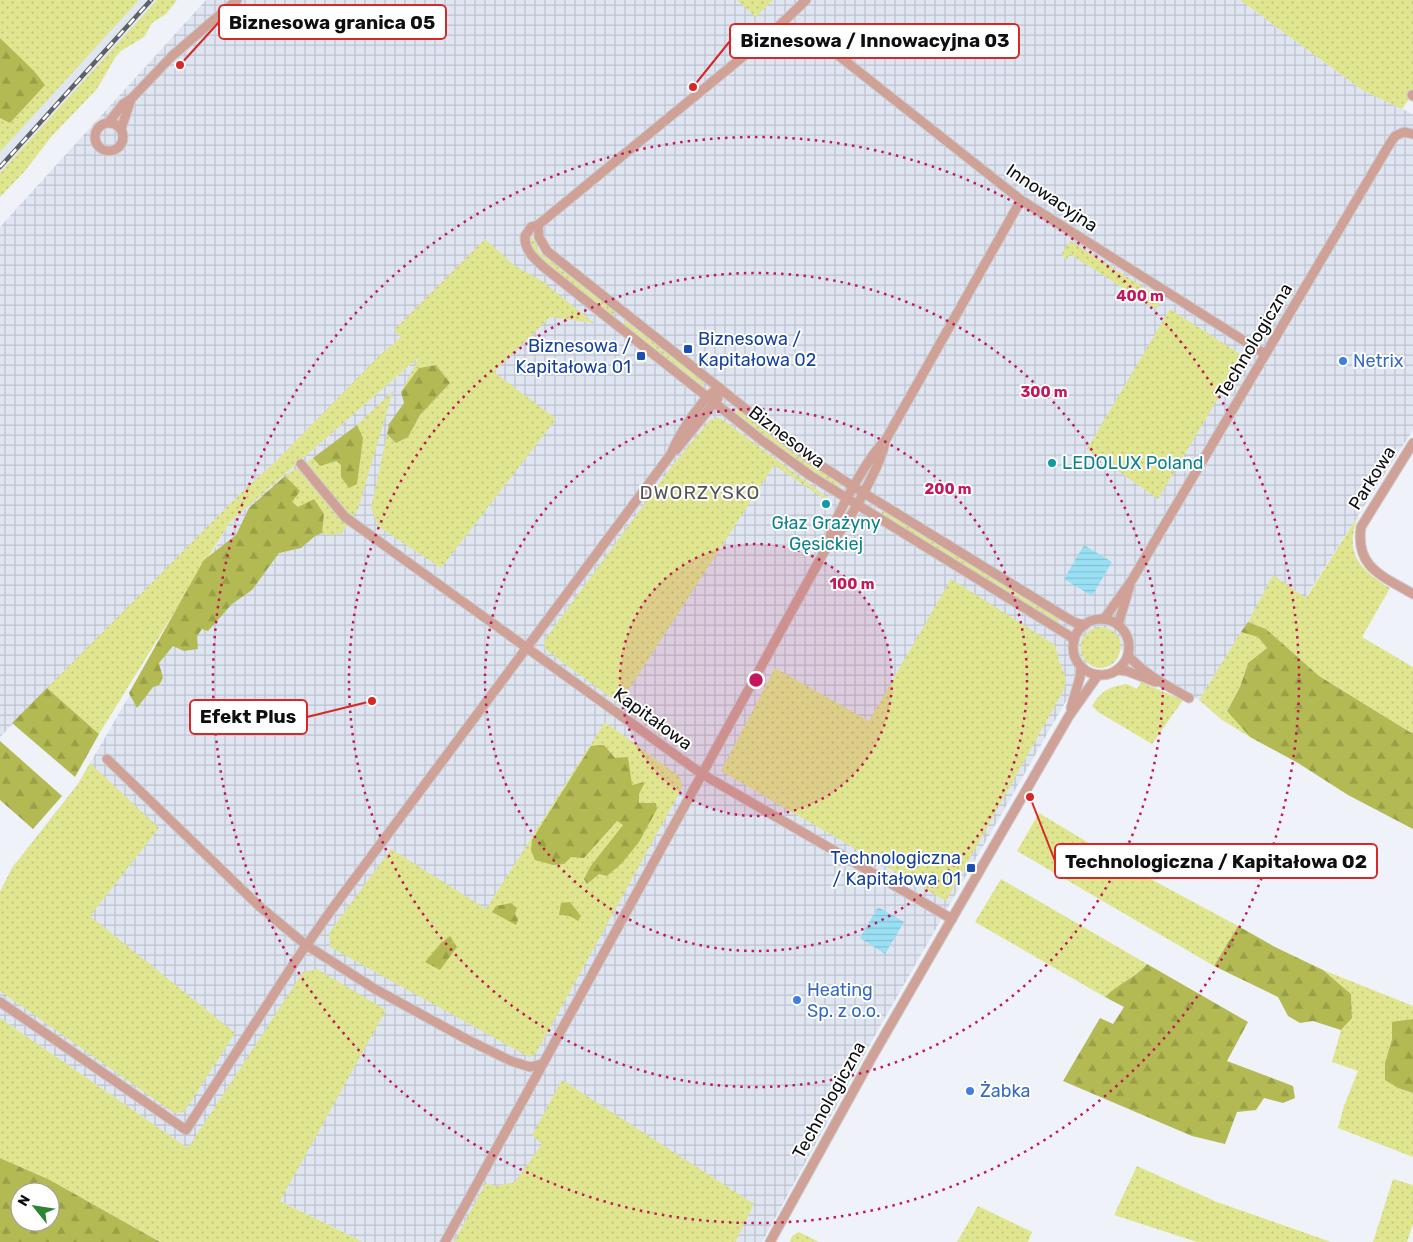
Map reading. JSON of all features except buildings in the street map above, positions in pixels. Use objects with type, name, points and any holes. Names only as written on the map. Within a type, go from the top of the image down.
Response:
[{"type":"street","points":[[109,122],[118,125],[124,138],[120,146],[112,151],[102,150],[96,143],[95,133],[100,126],[109,122],[123,104],[131,99],[172,56],[237,0]]},
{"type":"street","name":"Biznesowa","points":[[806,0],[767,36],[538,225],[528,230],[525,241],[527,249],[535,259],[796,466],[847,500],[1060,630],[1074,641]]},
{"type":"street","name":"Innowacyjna","points":[[834,52],[1021,200],[1265,354]]},
{"type":"street","points":[[121,129],[131,99]]},
{"type":"street","name":"Technologiczna","points":[[1104,619],[1132,580],[1395,136],[1404,132],[1413,134]]},
{"type":"street","points":[[445,1242],[829,543],[832,529],[854,487],[877,448],[884,441],[1021,200]]},
{"type":"street","name":"Biznesowa","points":[[538,225],[539,237],[547,251],[784,440],[854,487],[1067,618],[1076,623],[1084,624]]},
{"type":"street","points":[[0,1002],[186,1130],[306,945],[671,454],[682,432],[707,396],[720,388],[720,394],[716,403],[671,454]]},
{"type":"street","points":[[829,543],[835,538],[864,493],[884,448],[884,441]]},
{"type":"street","name":"Parkowa","points":[[1413,444],[1361,527],[1360,539],[1362,554],[1368,564],[1375,571],[1413,594]]},
{"type":"street","name":"Kapitałowa","points":[[301,464],[338,511],[351,522],[702,774],[952,919]]},
{"type":"street","name":"Technologiczna","points":[[1118,625],[1132,580]]},
{"type":"street","points":[[1117,670],[1128,655],[1127,638],[1118,625],[1104,619],[1084,624],[1074,641],[1075,658],[1081,667],[1098,675],[1117,670],[1127,671],[1163,684],[1189,698]]},
{"type":"street","points":[[1128,655],[1134,662],[1163,684]]},
{"type":"street","name":"Technologiczna","points":[[1069,716],[1080,678],[1081,667]]},
{"type":"street","name":"Technologiczna","points":[[770,1242],[837,1119],[1069,716],[1098,675]]},
{"type":"street","points":[[107,759],[259,906],[306,945],[375,989],[468,1040],[510,1060],[530,1066],[542,1064]]},
{"type":"shaded area","points":[[139,0],[157,0],[0,173],[0,152]]},
{"type":"shaded area","points":[[206,0],[1240,0],[1362,90],[1413,114],[1413,430],[1305,598],[1273,576],[1248,622],[1199,700],[1102,638],[878,1030],[762,1242],[363,1242],[280,1201],[188,1148],[0,1018],[0,892],[12,868],[78,784],[230,522],[420,356],[278,459],[241,493],[0,737],[0,227]]},
{"type":"green space","points":[[0,0],[139,0],[0,152]]},
{"type":"green space","points":[[157,0],[177,0],[166,14],[152,23],[144,37],[116,56],[97,89],[51,137],[25,171],[0,197],[0,173]]},
{"type":"green space","points":[[737,0],[773,0],[756,17]]},
{"type":"green space","points":[[1240,0],[1413,0],[1413,93],[1402,109],[1362,90]]},
{"type":"green space","points":[[0,38],[34,71],[45,85],[10,123],[0,118]]},
{"type":"green space","points":[[532,237],[540,253],[614,311],[615,315],[612,315],[537,256],[531,245],[530,238]]},
{"type":"green space","points":[[485,239],[515,266],[542,281],[594,323],[550,317],[494,372],[556,419],[441,568],[379,527],[371,508],[387,434],[396,443],[408,437],[420,415],[450,383],[436,365],[419,368],[401,392],[419,357],[230,522],[99,734],[47,688],[379,356],[401,337],[394,330]]},
{"type":"green space","points":[[1070,241],[1162,299],[1156,309],[1070,254],[1067,259],[1064,258],[1062,253]]},
{"type":"green space","points":[[1170,309],[1243,356],[1158,499],[1087,449]]},
{"type":"green space","points":[[624,321],[701,380],[705,388],[624,324]]},
{"type":"green space","points":[[436,365],[450,383],[420,415],[408,437],[396,443],[387,434],[389,424],[404,403],[401,392],[419,368]]},
{"type":"green space","points":[[393,391],[358,509],[341,534],[326,535],[322,533],[324,514],[298,507],[291,502],[289,479],[285,476],[313,458],[320,466],[336,461],[341,465],[341,476],[363,438],[357,425]]},
{"type":"green space","points":[[737,409],[841,487],[829,482],[786,452],[736,413]]},
{"type":"green space","points":[[717,418],[723,420],[828,498],[823,498],[774,465],[622,700],[669,734],[664,737],[545,649],[544,641],[673,465],[710,420]]},
{"type":"green space","points":[[357,425],[363,438],[357,484],[349,488],[341,477],[341,465],[336,461],[320,466],[313,458]]},
{"type":"green space","points":[[285,476],[300,491],[292,502],[298,507],[314,499],[324,514],[322,533],[315,536],[301,548],[279,553],[252,590],[232,604],[208,631],[202,629],[197,636],[198,649],[184,651],[173,646],[159,663],[163,678],[159,685],[153,687],[137,708],[129,693],[204,560],[236,535],[249,508]]},
{"type":"green space","points":[[883,511],[1060,619],[1058,623],[881,514]]},
{"type":"green space","points":[[1358,516],[1353,540],[1357,559],[1370,574],[1390,588],[1362,637],[1413,667],[1413,734],[1319,676],[1266,629],[1248,622],[1273,575],[1306,598]]},
{"type":"green space","points":[[951,579],[1055,645],[1066,679],[1062,693],[946,901],[721,771],[775,668],[869,721]]},
{"type":"green space","points":[[1248,622],[1266,629],[1319,676],[1413,734],[1413,829],[1348,795],[1298,763],[1250,737],[1227,711],[1240,687],[1248,663],[1267,648],[1258,637],[1241,632]]},
{"type":"green space","points":[[1098,627],[1103,627],[1115,633],[1121,646],[1115,662],[1100,668],[1092,666],[1086,661],[1081,647],[1083,639],[1088,632]]},
{"type":"green space","points":[[1241,632],[1258,637],[1267,648],[1248,663],[1240,687],[1227,710],[1250,737],[1222,720],[1199,700]]},
{"type":"green space","points":[[1141,682],[1183,700],[1152,744],[1098,712],[1092,706],[1102,693],[1110,688],[1127,684],[1137,689]]},
{"type":"green space","points":[[47,688],[99,734],[75,777],[12,723]]},
{"type":"green space","points":[[605,722],[680,777],[682,788],[536,1053],[529,1057],[330,947],[329,933],[391,849],[486,909]]},
{"type":"green space","points":[[0,741],[62,796],[33,829],[0,800]]},
{"type":"green space","points":[[604,745],[615,758],[628,757],[632,785],[645,782],[639,794],[639,803],[656,803],[657,809],[639,842],[622,863],[607,876],[599,874],[587,884],[584,879],[590,867],[623,825],[617,821],[584,858],[571,857],[564,864],[553,865],[535,860],[531,850],[532,840],[591,746]]},
{"type":"green space","points":[[90,763],[159,828],[90,916],[235,1033],[184,1112],[174,1113],[0,991],[0,892],[12,868],[78,784]]},
{"type":"green space","points":[[1039,813],[1132,869],[1238,926],[1214,966],[1017,851]]},
{"type":"green space","points":[[1001,879],[1147,964],[1138,973],[1105,997],[975,922]]},
{"type":"green space","points":[[570,902],[581,916],[578,921],[570,916],[559,915],[561,903]]},
{"type":"green space","points":[[511,903],[517,908],[515,914],[518,920],[516,925],[492,912],[496,906]]},
{"type":"green space","points":[[1238,926],[1275,947],[1323,970],[1351,994],[1352,1018],[1341,1030],[1313,1021],[1300,1023],[1288,1016],[1278,997],[1214,966]]},
{"type":"green space","points":[[450,936],[457,947],[440,970],[425,962],[441,943]]},
{"type":"green space","points":[[1147,964],[1248,1022],[1227,1061],[1293,1086],[1295,1098],[1283,1103],[1264,1098],[1256,1110],[1237,1112],[1225,1144],[1192,1136],[1063,1081],[1100,1018],[1113,1024],[1124,1007],[1105,997],[1138,973]]},
{"type":"green space","points":[[317,969],[386,1010],[280,1201],[363,1242],[160,1242],[60,1186],[60,1182],[54,1182],[0,1158],[0,1018],[188,1148],[303,972]]},
{"type":"green space","points":[[1323,970],[1413,1006],[1413,1019],[1392,1023],[1392,1039],[1385,1063],[1398,1088],[1413,1093],[1413,1157],[1338,1128],[1344,1106],[1358,1071],[1332,1062],[1341,1030],[1352,1018],[1351,994]]},
{"type":"green space","points":[[1413,1019],[1413,1093],[1398,1088],[1385,1080],[1385,1063],[1392,1039],[1392,1022]]},
{"type":"green space","points":[[562,1080],[754,1204],[735,1242],[454,1242],[486,1183],[496,1186],[515,1182],[542,1144],[532,1135]]},
{"type":"green space","points":[[0,1158],[54,1182],[10,1182],[10,1232],[60,1232],[60,1186],[160,1242],[0,1242]]},
{"type":"green space","points":[[1137,1166],[1217,1202],[1331,1242],[1197,1242],[1114,1215]]},
{"type":"green space","points":[[1393,1179],[1413,1185],[1413,1224],[1407,1242],[1373,1242]]},
{"type":"green space","points":[[978,1206],[1032,1232],[1028,1242],[957,1242]]},
{"type":"green space","points":[[799,1232],[819,1242],[790,1242],[792,1236]]},
{"type":"water","points":[[1084,545],[1112,562],[1092,596],[1064,579]]},
{"type":"water","points":[[878,907],[904,922],[885,954],[860,938]]},
{"type":"railway","points":[[0,167],[151,0]]},
{"type":"place","name":"Biznesowa granica 05","points":[[180,65]]},
{"type":"place","name":"Biznesowa / Innowacyjna 03","points":[[693,87]]},
{"type":"place","name":"Biznesowa / Kapitałowa 02","points":[[688,349]]},
{"type":"place","name":"Biznesowa / Kapitałowa 01","points":[[641,356]]},
{"type":"place","name":"Netrix","points":[[1343,361]]},
{"type":"place","name":"LEDOLUX Poland","points":[[1052,463]]},
{"type":"place","name":"Głaz Grażyny Gęsickiej","points":[[826,504]]},
{"type":"place","name":"Efekt Plus","points":[[372,701]]},
{"type":"place","name":"Technologiczna / Kapitałowa 02","points":[[1030,797]]},
{"type":"place","name":"Technologiczna / Kapitałowa 01","points":[[971,868]]},
{"type":"place","name":"Heating Sp. z o.o.","points":[[797,1000]]},
{"type":"place","name":"Żabka","points":[[970,1091]]},
{"type":"district","name":"DWORZYSKO","points":[[700,492]]}]
